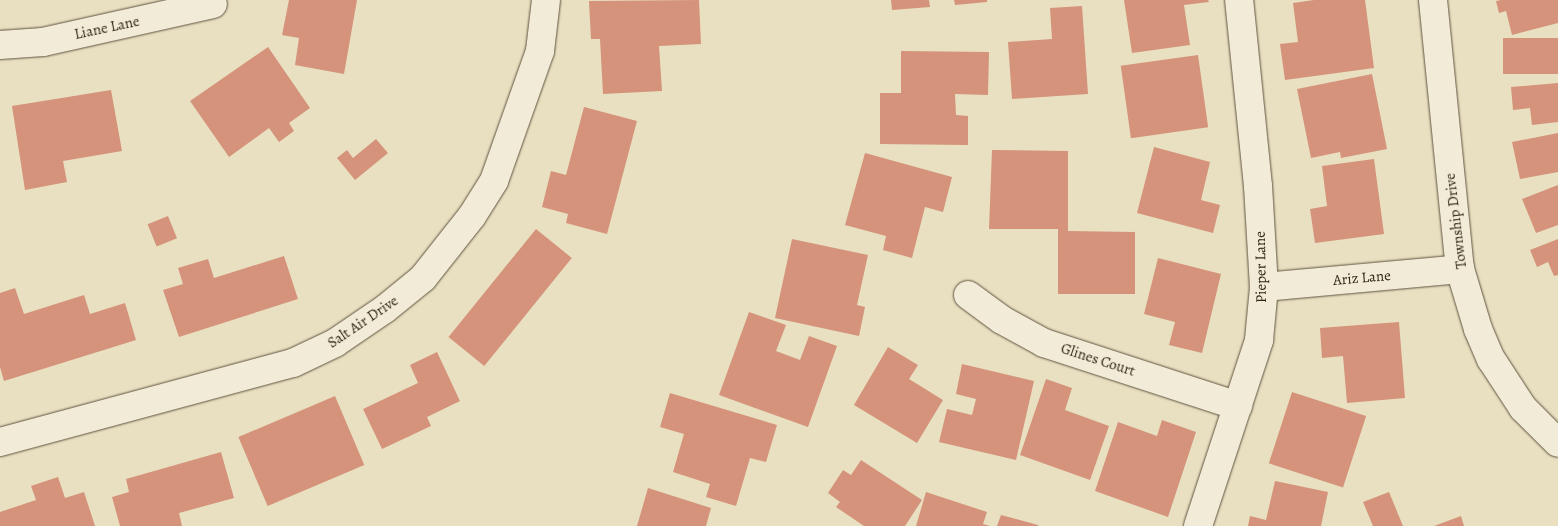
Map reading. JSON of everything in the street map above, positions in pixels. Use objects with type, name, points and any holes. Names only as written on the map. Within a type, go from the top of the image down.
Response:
[{"type":"street","name":"Salt Air Drive","points":[[0,442],[293,362],[335,343],[385,309],[423,278],[472,216],[494,181],[540,51],[546,0]]},
{"type":"street","name":"Pieper Lane","points":[[1198,526],[1259,340],[1264,287],[1258,186],[1239,0]]},
{"type":"street","name":"Township Drive","points":[[1433,0],[1460,268],[1478,328],[1491,359],[1523,408],[1558,443]]},
{"type":"street","name":"Liane Lane","points":[[0,45],[43,42],[213,4]]},
{"type":"street","name":"Ariz Lane","points":[[1264,287],[1460,268]]},
{"type":"street","name":"Glines Court","points":[[968,295],[1002,320],[1044,343],[1238,406]]},
{"type":"building","points":[[289,0],[357,0],[344,74],[295,65],[299,38],[282,35]]},
{"type":"building","points":[[699,0],[701,44],[659,46],[662,91],[603,94],[600,39],[591,39],[589,1]]},
{"type":"building","points":[[891,0],[929,0],[930,7],[892,10]]},
{"type":"building","points":[[954,0],[987,0],[987,2],[955,5]]},
{"type":"building","points":[[1124,0],[1208,0],[1209,2],[1184,5],[1190,45],[1132,53]]},
{"type":"building","points":[[1314,0],[1365,0],[1374,68],[1285,80],[1280,44],[1298,42],[1293,3]]},
{"type":"building","points":[[1558,0],[1558,23],[1512,35],[1506,11],[1499,13],[1496,1]]},
{"type":"building","points":[[1082,6],[1088,94],[1012,99],[1008,42],[1052,39],[1050,8]]},
{"type":"building","points":[[1503,38],[1558,38],[1558,74],[1503,74]]},
{"type":"building","points":[[268,47],[310,108],[289,123],[294,131],[279,142],[269,128],[229,157],[190,101]]},
{"type":"building","points":[[901,51],[989,52],[988,95],[955,94],[956,115],[968,116],[968,145],[880,144],[880,93],[901,93]]},
{"type":"building","points":[[1198,55],[1208,127],[1131,138],[1121,66]]},
{"type":"building","points":[[1372,74],[1387,149],[1341,158],[1340,152],[1311,158],[1297,89]]},
{"type":"building","points":[[1558,83],[1558,122],[1532,125],[1530,108],[1513,110],[1511,87]]},
{"type":"building","points":[[111,90],[122,151],[63,161],[67,182],[25,190],[12,106]]},
{"type":"building","points":[[584,107],[637,121],[607,234],[566,223],[568,214],[542,207],[551,171],[566,175]]},
{"type":"building","points":[[1558,133],[1558,172],[1520,179],[1512,142]]},
{"type":"building","points":[[376,139],[388,153],[355,180],[337,158],[347,150],[353,158]]},
{"type":"building","points":[[1154,147],[1210,162],[1201,200],[1220,205],[1213,233],[1137,213]]},
{"type":"building","points":[[992,150],[1068,151],[1068,231],[1135,232],[1135,294],[1058,294],[1058,229],[989,229]]},
{"type":"building","points":[[865,153],[952,177],[943,212],[925,207],[912,258],[883,250],[886,236],[845,225]]},
{"type":"building","points":[[1374,159],[1384,234],[1315,243],[1310,209],[1327,206],[1322,166]]},
{"type":"building","points":[[1558,185],[1558,225],[1536,233],[1522,199]]},
{"type":"building","points":[[168,216],[177,238],[157,246],[148,224]]},
{"type":"building","points":[[536,229],[572,258],[484,366],[449,337]]},
{"type":"building","points":[[792,239],[868,255],[857,305],[865,307],[859,336],[775,318]]},
{"type":"building","points":[[1558,239],[1558,275],[1554,276],[1548,262],[1537,267],[1530,250]]},
{"type":"building","points":[[284,256],[298,299],[179,337],[163,290],[183,284],[178,268],[208,259],[214,278]]},
{"type":"building","points":[[1158,258],[1221,274],[1202,353],[1169,345],[1175,322],[1144,314]]},
{"type":"building","points":[[15,288],[24,314],[84,295],[90,314],[125,303],[136,340],[4,381],[0,367],[0,293]]},
{"type":"building","points":[[749,312],[786,325],[776,351],[800,360],[809,336],[837,346],[808,427],[719,395]]},
{"type":"building","points":[[1399,322],[1405,398],[1347,403],[1343,356],[1322,358],[1320,328]]},
{"type":"building","points":[[888,347],[918,365],[909,379],[943,400],[917,443],[854,405]]},
{"type":"building","points":[[437,352],[460,401],[427,417],[431,426],[382,449],[363,409],[418,383],[410,365]]},
{"type":"building","points":[[962,364],[1034,381],[1016,460],[939,442],[947,409],[972,415],[976,399],[956,394]]},
{"type":"building","points":[[1046,379],[1072,388],[1065,410],[1109,426],[1090,480],[1020,455]]},
{"type":"building","points":[[1292,392],[1366,416],[1343,487],[1269,463]]},
{"type":"building","points":[[670,393],[777,425],[766,462],[750,458],[736,506],[706,497],[710,484],[673,472],[684,434],[660,427]]},
{"type":"building","points":[[335,396],[364,465],[268,506],[238,437]]},
{"type":"building","points":[[1162,420],[1196,432],[1168,517],[1095,491],[1118,422],[1157,436]]},
{"type":"building","points":[[221,452],[234,498],[179,513],[182,526],[120,526],[112,497],[129,492],[126,479]]},
{"type":"building","points":[[861,460],[922,500],[905,526],[864,526],[836,507],[840,502],[828,493],[843,470],[851,475]]},
{"type":"building","points":[[58,477],[65,498],[84,492],[95,526],[0,526],[0,512],[36,500],[31,486]]},
{"type":"building","points":[[1275,481],[1328,492],[1321,526],[1248,526],[1250,516],[1266,520]]},
{"type":"building","points":[[648,488],[711,508],[706,526],[637,526]]},
{"type":"building","points":[[926,492],[987,512],[983,524],[990,526],[916,526]]},
{"type":"building","points":[[1389,492],[1403,526],[1373,526],[1363,502]]},
{"type":"building","points":[[1001,515],[1038,525],[1038,526],[997,526]]},
{"type":"building","points":[[1461,516],[1464,526],[1434,526]]}]
